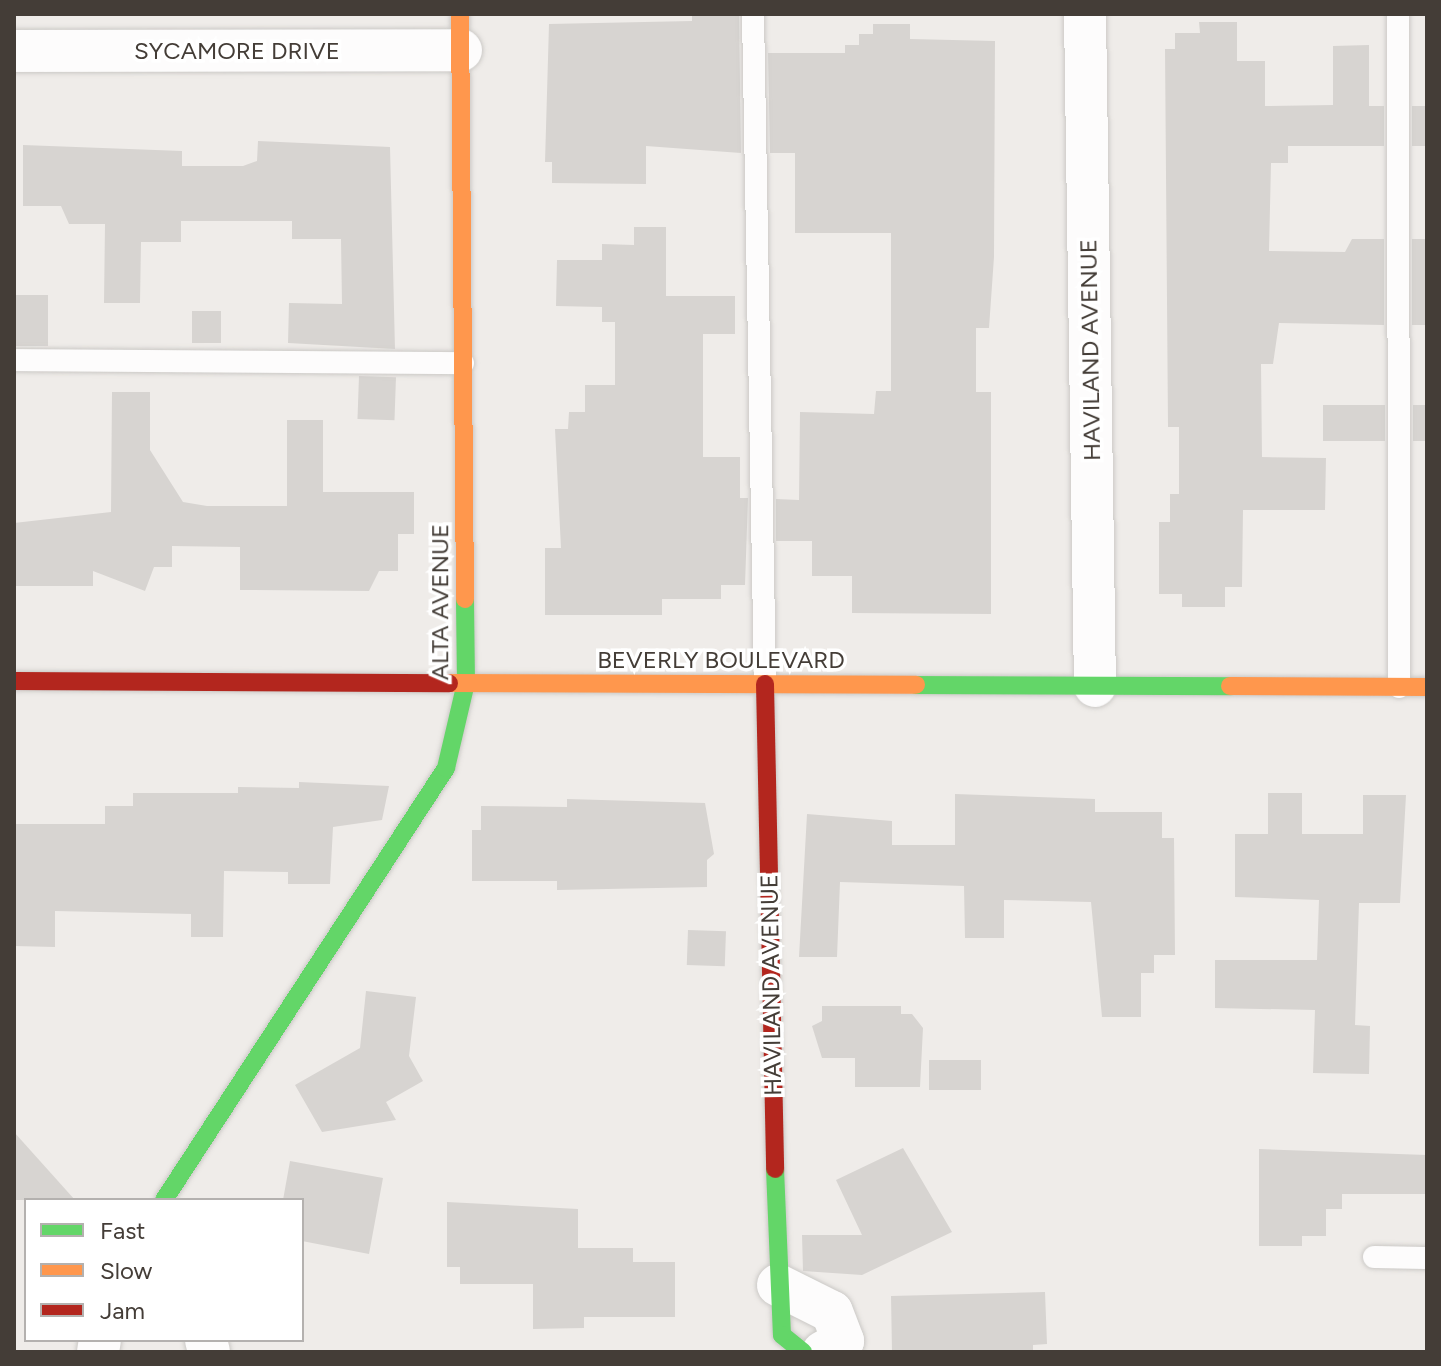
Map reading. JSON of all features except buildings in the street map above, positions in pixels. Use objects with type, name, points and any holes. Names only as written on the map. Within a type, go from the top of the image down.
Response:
[{"type":"street","name":"HAVILAND AVENUE","points":[[1085,14],[1095,686]]},
{"type":"street","name":"SYCAMORE DRIVE","points":[[14,51],[461,32]]},
{"type":"street","name":"ALTA AVENUE","points":[[165,1198],[446,768],[466,683],[461,32]]},
{"type":"street","name":"BEVERLY BOULEVARD","points":[[14,681],[1427,687]]},
{"type":"street","name":"HAVILAND AVENUE","points":[[765,684],[778,1285],[782,1335],[803,1352]]},
{"type":"street","points":[[778,1285],[832,1312],[843,1341],[823,1352]]},
{"type":"lane","points":[[753,14],[765,684]]},
{"type":"lane","points":[[1398,14],[1399,687]]},
{"type":"lane","points":[[14,360],[463,363]]},
{"type":"lane","points":[[1374,1257],[1427,1258]]},
{"type":"traffic: fast","points":[[165,1198],[446,768],[466,683],[465,599]]},
{"type":"traffic: fast","points":[[916,685],[1230,686]]},
{"type":"traffic: fast","points":[[775,1169],[782,1335],[803,1352]]},
{"type":"traffic: slow","points":[[460,14],[465,599]]},
{"type":"traffic: slow","points":[[449,683],[916,685]]},
{"type":"traffic: slow","points":[[1230,686],[1427,687]]},
{"type":"traffic: jam","points":[[14,681],[449,683]]},
{"type":"traffic: jam","points":[[765,684],[775,1169]]}]
